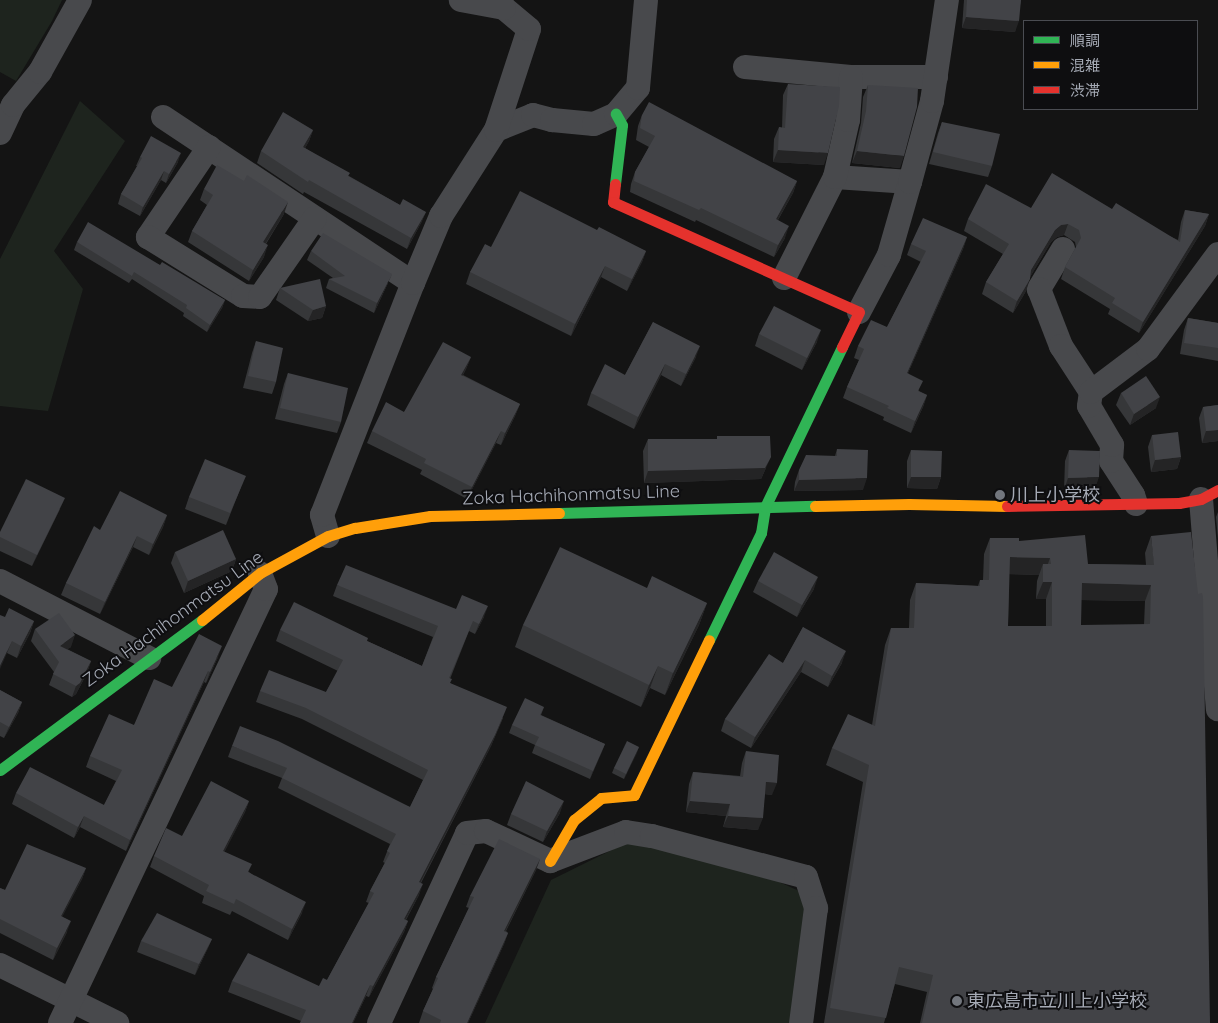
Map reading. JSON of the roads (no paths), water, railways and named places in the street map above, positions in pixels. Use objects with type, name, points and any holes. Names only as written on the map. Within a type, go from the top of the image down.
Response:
[{"type":"main road","points":[[550,861],[574,820],[601,798],[634,795],[668,730],[761,533],[765,507],[859,312],[613,202],[622,126],[616,114]]},
{"type":"main road","name":"Zoka Hachihonmatsu Line","points":[[0,770],[222,605],[260,574],[328,536],[355,528],[430,516],[765,507],[1179,503],[1209,494]]},
{"type":"street","points":[[0,133],[13,104],[40,72],[80,0]]},
{"type":"street","points":[[328,536],[322,515],[413,283],[441,216],[496,130],[529,29],[504,8],[461,0]]},
{"type":"street","points":[[496,130],[533,115],[552,120],[594,124],[616,114],[638,88],[646,0]]},
{"type":"street","points":[[859,312],[889,255],[910,182],[936,77],[947,0]]},
{"type":"street","points":[[745,67],[851,77],[936,77]]},
{"type":"street","points":[[784,278],[835,177],[848,120],[851,77]]},
{"type":"street","points":[[163,116],[413,283]]},
{"type":"street","points":[[208,147],[148,237],[242,296],[260,297],[315,218]]},
{"type":"street","points":[[835,177],[910,182]]},
{"type":"street","points":[[1063,249],[1039,289],[1061,346],[1091,392],[1089,406],[1112,445],[1111,461],[1133,495],[1136,504]]},
{"type":"street","points":[[1091,392],[1148,349],[1218,254]]},
{"type":"street","points":[[1209,494],[1218,709]]},
{"type":"street","points":[[60,1023],[266,589],[260,574]]},
{"type":"street","points":[[0,581],[149,658]]},
{"type":"street","points":[[379,1023],[467,833],[486,831],[550,861],[626,832],[652,836],[806,877],[816,908],[801,1023]]},
{"type":"street","points":[[0,965],[117,1023]]},
{"type":"place","name":"川上小学校","points":[[1000,495]]},
{"type":"place","name":"東広島市立川上小学校","points":[[957,1001]]}]
